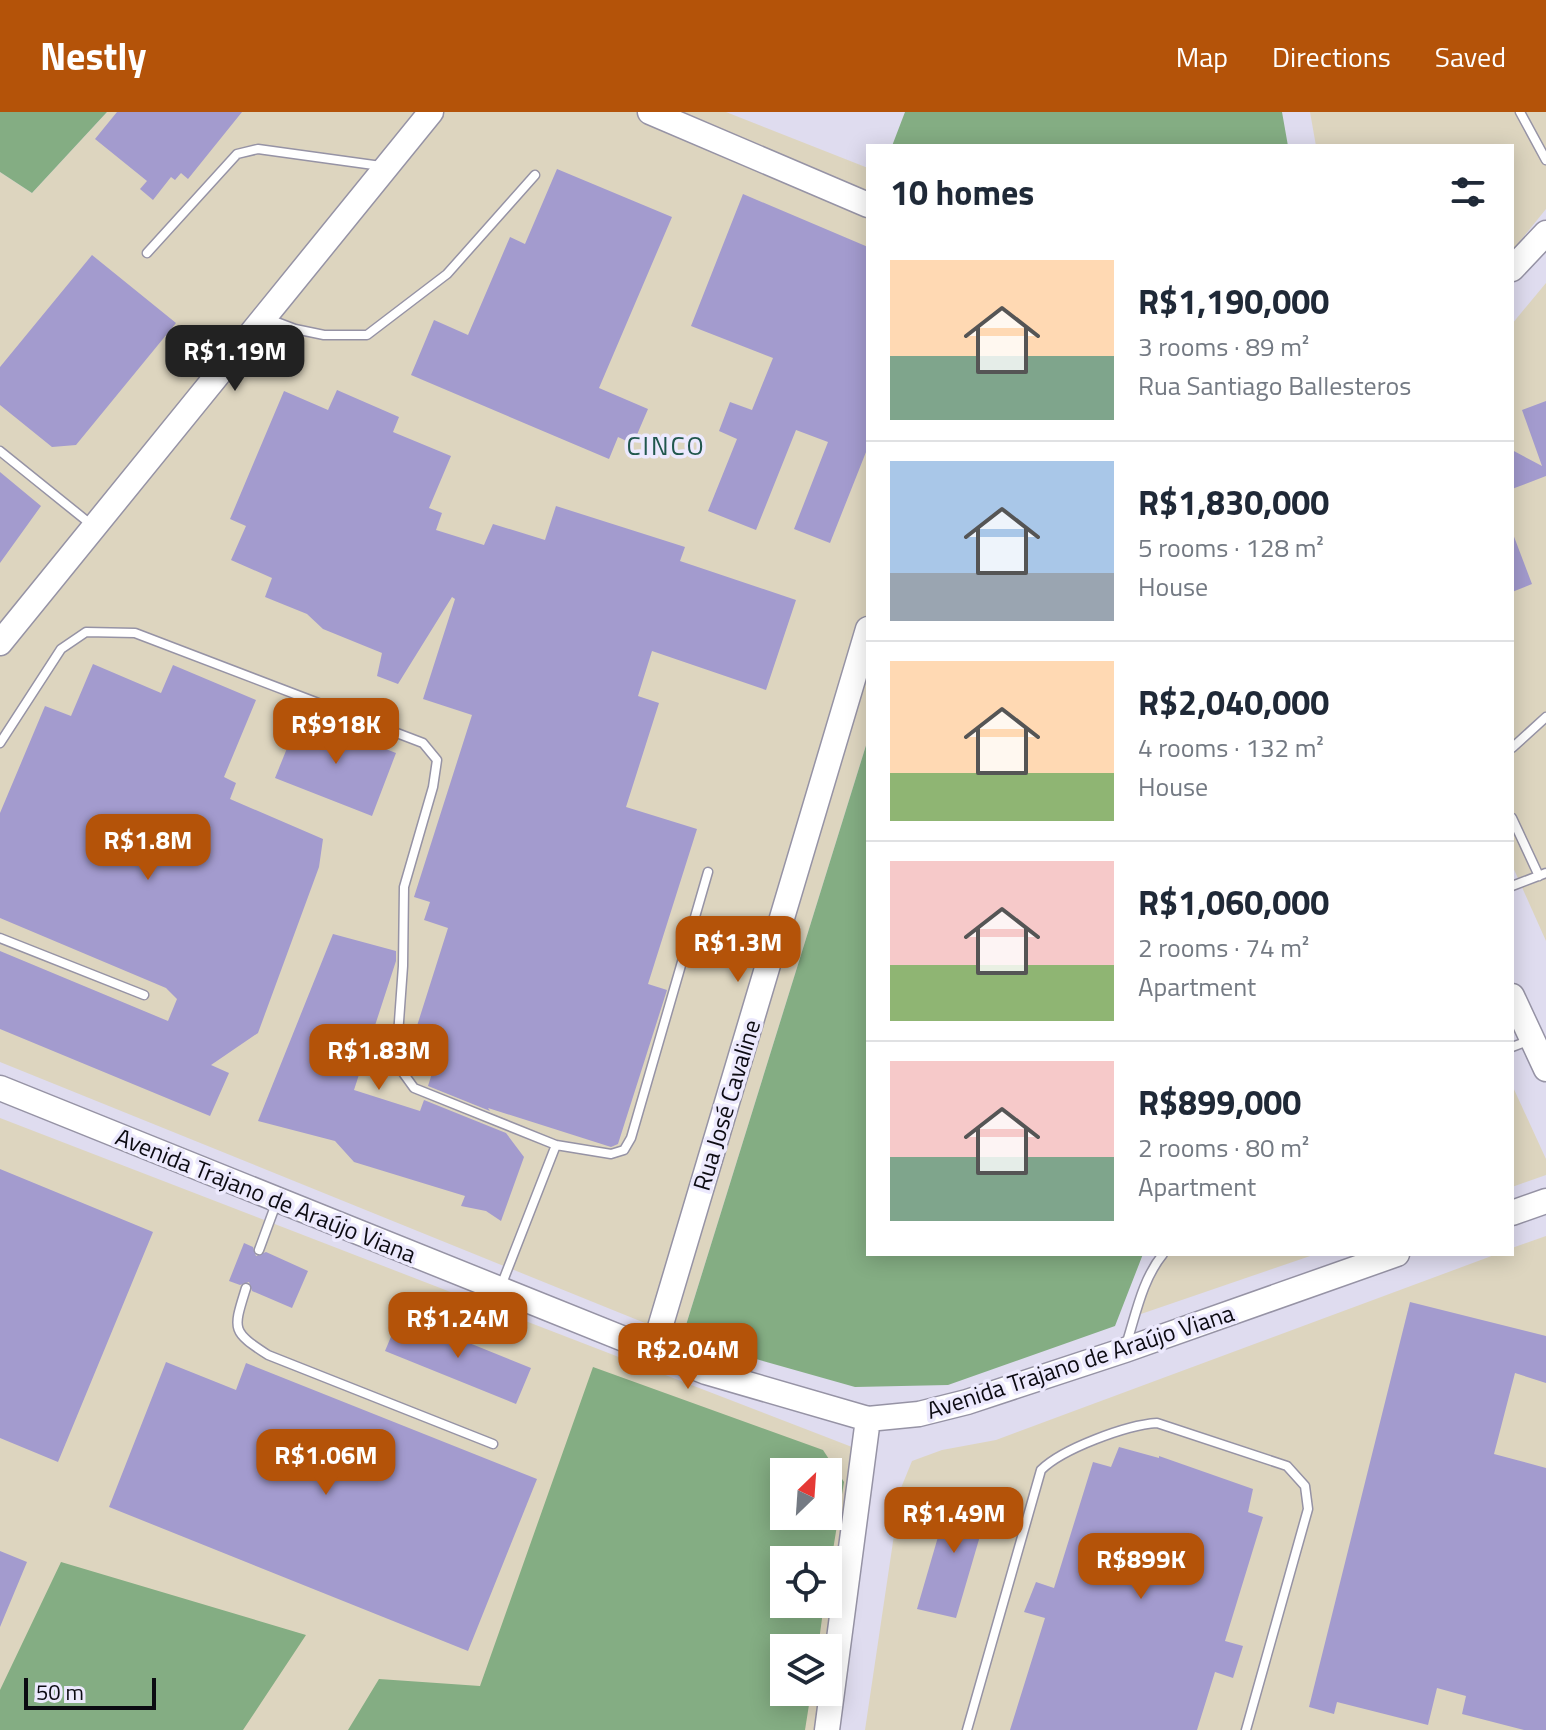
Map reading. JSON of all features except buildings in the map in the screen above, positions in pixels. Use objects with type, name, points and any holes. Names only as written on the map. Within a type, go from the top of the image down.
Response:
[{"type":"street","points":[[0,643],[431,112]]},
{"type":"street","points":[[650,112],[866,204]]},
{"type":"street","points":[[1514,267],[1546,233]]},
{"type":"street","name":"Rua José Cavaline","points":[[653,1351],[866,636]]},
{"type":"street","points":[[1514,1005],[1522,1043],[1546,1069]]},
{"type":"street","name":"Avenida Trajano de Araújo Viana","points":[[0,1088],[706,1372],[868,1419],[919,1414],[967,1402],[1391,1256]]},
{"type":"street","points":[[1514,1212],[1546,1201]]},
{"type":"street","points":[[827,1730],[868,1419]]},
{"type":"lane","points":[[1520,112],[1546,160]]},
{"type":"lane","points":[[147,253],[237,154],[258,149],[388,167]]},
{"type":"lane","points":[[265,318],[324,335],[367,335],[447,274],[535,175]]},
{"type":"lane","points":[[0,451],[95,527]]},
{"type":"lane","points":[[0,743],[61,649],[86,632],[135,633],[423,743],[437,760],[433,787],[404,887],[403,966],[396,1063],[414,1088],[556,1145],[611,1154],[624,1150],[631,1138],[708,872]]},
{"type":"lane","points":[[1514,746],[1546,717]]},
{"type":"lane","points":[[1514,822],[1543,874],[1514,885]]},
{"type":"lane","points":[[0,938],[144,995]]},
{"type":"lane","points":[[500,1289],[556,1145]]},
{"type":"lane","points":[[259,1250],[278,1200]]},
{"type":"lane","points":[[1125,1350],[1141,1293],[1152,1267],[1161,1256]]},
{"type":"lane","points":[[246,1288],[236,1321],[241,1338],[268,1355],[493,1444]]},
{"type":"lane","points":[[967,1730],[1041,1470],[1052,1459],[1139,1424],[1157,1423],[1287,1466],[1305,1486],[1308,1509],[1246,1730]]},
{"type":"shaded area","points":[[107,112],[726,112],[866,167],[866,745],[682,1338],[0,1062],[0,172],[32,193]]},
{"type":"shaded area","points":[[1310,112],[1546,112],[1546,209],[1514,249],[1514,144],[1316,144]]},
{"type":"shaded area","points":[[1546,283],[1546,941],[1514,869],[1514,322]]},
{"type":"shaded area","points":[[1514,1089],[1546,1159],[1546,1175],[1514,1186]]},
{"type":"shaded area","points":[[0,1118],[865,1452],[842,1574],[842,1546],[770,1546],[770,1618],[834,1618],[831,1634],[770,1634],[770,1706],[824,1706],[820,1730],[0,1730]]},
{"type":"shaded area","points":[[1546,1236],[1546,1730],[865,1730],[901,1488],[912,1461],[942,1450],[996,1440],[1492,1256],[1514,1256],[1514,1247]]},
{"type":"shaded area","points":[[1160,1256],[1310,1256],[1138,1315]]},
{"type":"green space","points":[[0,112],[107,112],[32,193],[0,172]]},
{"type":"green space","points":[[905,112],[1282,112],[1288,144],[893,144]]},
{"type":"green space","points":[[866,745],[866,1256],[1142,1256],[1115,1326],[948,1385],[855,1387],[682,1338]]},
{"type":"green space","points":[[593,1367],[823,1450],[828,1458],[770,1458],[770,1530],[836,1530],[834,1546],[770,1546],[770,1618],[822,1618],[820,1634],[770,1634],[770,1706],[809,1706],[805,1730],[348,1730],[379,1679],[480,1686]]},
{"type":"green space","points":[[61,1562],[306,1635],[243,1730],[0,1730],[0,1690]]},
{"type":"district","name":"CINCO","points":[[666,445]]}]
